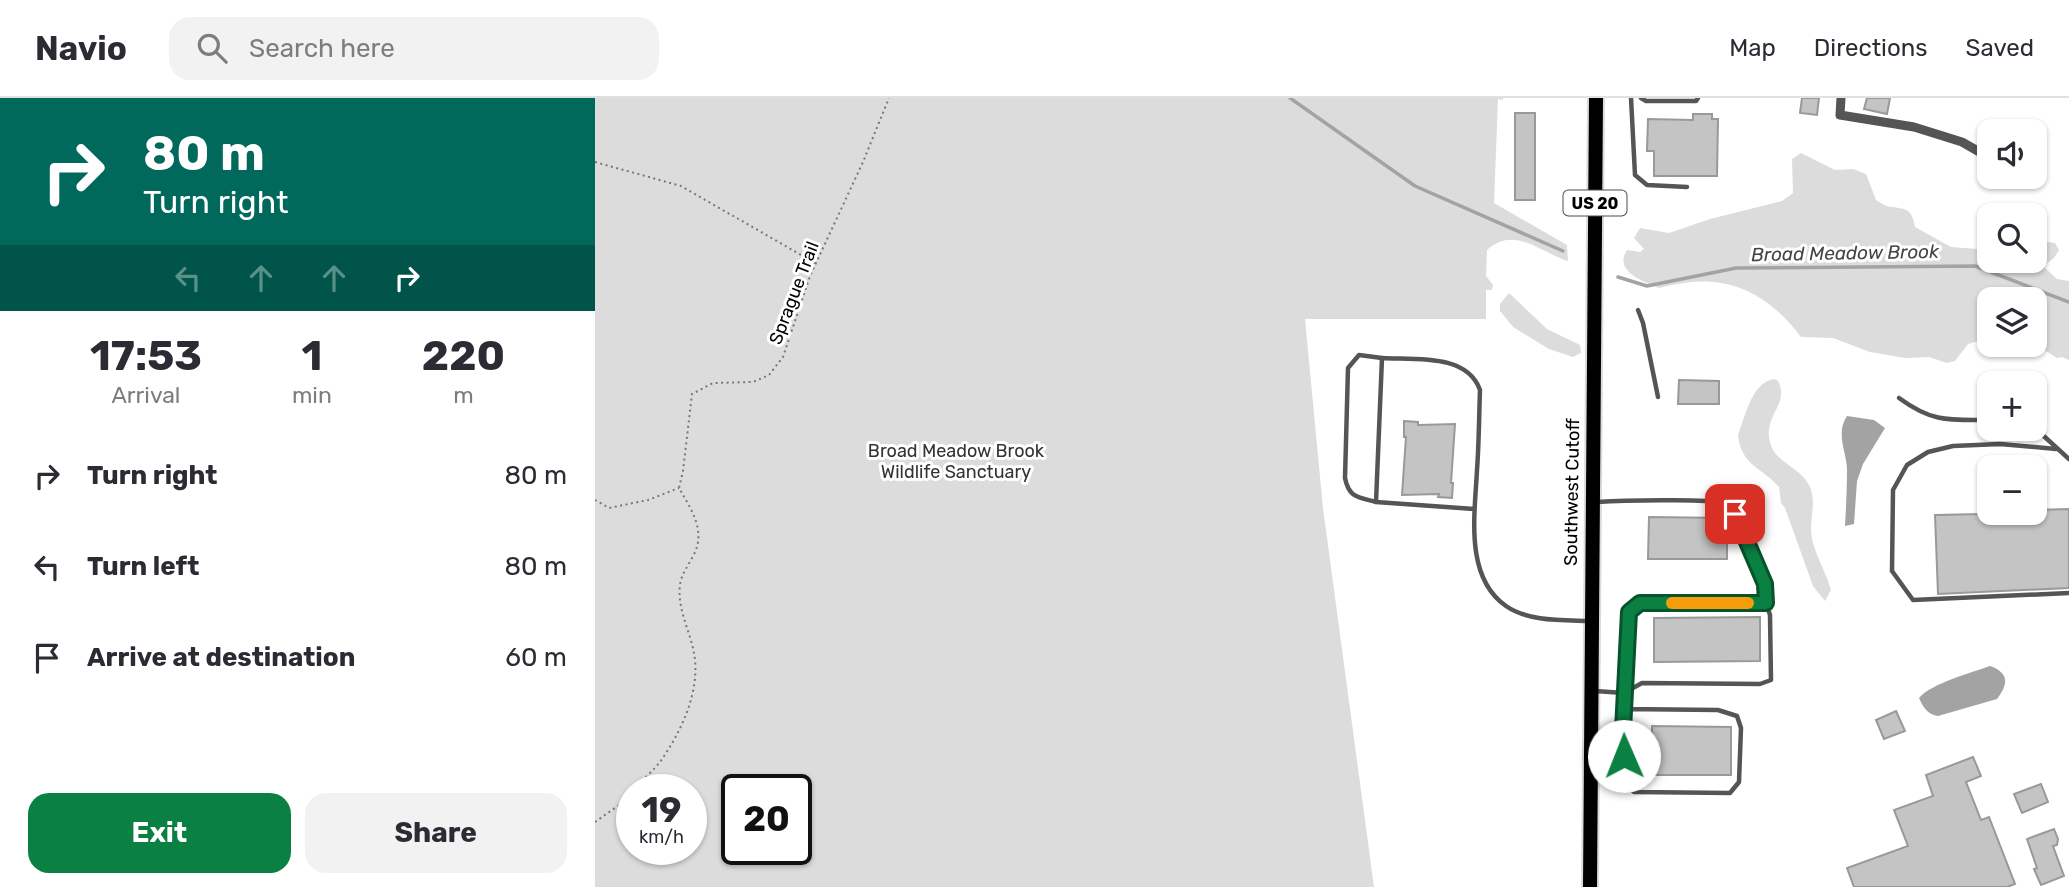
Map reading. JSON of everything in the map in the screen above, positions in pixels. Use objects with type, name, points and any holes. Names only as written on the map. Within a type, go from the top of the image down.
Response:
[{"type":"main road","name":"Southwest Cutoff","points":[[1590,887],[1596,98]]},
{"type":"street","points":[[1841,98],[1840,115],[1914,127],[1962,142],[1977,151]]},
{"type":"lane","points":[[1632,98],[1635,175],[1647,186],[1687,187]]},
{"type":"lane","points":[[1641,98],[1646,101],[1696,101],[1698,98]]},
{"type":"lane","points":[[1638,310],[1658,397]]},
{"type":"lane","points":[[1474,509],[1376,502],[1354,496],[1347,489],[1348,368],[1359,355],[1455,363],[1478,383],[1480,390],[1474,538],[1480,567],[1494,594],[1506,606],[1522,614],[1591,621]]},
{"type":"lane","points":[[1376,502],[1382,358]]},
{"type":"lane","points":[[1899,398],[1920,413],[1941,420],[1977,420]]},
{"type":"lane","points":[[2047,440],[2069,459]]},
{"type":"lane","points":[[2056,449],[2000,444],[1953,446],[1928,452],[1907,466],[1893,490],[1892,571],[1913,600],[2069,593]]},
{"type":"lane","points":[[1591,502],[1718,502],[1735,514],[1765,584],[1770,615],[1770,680],[1760,684],[1642,683],[1625,693],[1591,691]]},
{"type":"lane","points":[[1624,709],[1718,710],[1737,716],[1741,728],[1739,782],[1730,793],[1634,792],[1625,783],[1624,709],[1629,612],[1640,603],[1766,603]]},
{"type":"path","name":"Sprague Trail","points":[[679,488],[692,394],[713,383],[753,382],[769,375],[783,358],[816,263],[863,162],[889,98]]},
{"type":"path","points":[[595,162],[681,186],[816,263]]},
{"type":"path","points":[[595,500],[609,508],[679,488],[695,516],[699,539],[679,587],[683,619],[694,654],[694,690],[681,726],[659,764],[649,774]]},
{"type":"path","points":[[595,822],[616,807]]},
{"type":"green space","name":"Broad Meadow Brook Wildlife Sanctuary","points":[[595,98],[1503,98],[1498,99],[1494,203],[1567,245],[1568,261],[1517,240],[1497,243],[1487,250],[1486,276],[1493,285],[1492,290],[1486,290],[1486,319],[1305,319],[1323,508],[1374,887],[595,887]]},
{"type":"green space","points":[[1801,153],[1835,170],[1853,169],[1866,174],[1876,200],[1908,211],[1915,227],[1951,247],[1977,249],[1977,273],[2047,273],[2047,270],[2057,279],[2069,281],[2069,360],[2057,358],[2047,352],[2047,287],[1977,287],[1977,342],[1968,344],[1955,361],[1947,363],[1929,357],[1905,358],[1870,352],[1833,338],[1801,337],[1771,306],[1738,287],[1701,281],[1659,288],[1627,270],[1624,257],[1627,250],[1640,252],[1644,249],[1634,238],[1640,228],[1669,233],[1710,219],[1782,201],[1793,193],[1792,159]]},
{"type":"green space","points":[[2047,242],[2055,243],[2059,250],[2047,263]]},
{"type":"green space","points":[[1509,293],[1547,329],[1580,345],[1581,353],[1573,357],[1549,349],[1513,327],[1500,311],[1500,304]]},
{"type":"green space","points":[[1775,379],[1781,389],[1781,397],[1770,424],[1770,442],[1777,455],[1805,479],[1812,492],[1812,539],[1831,590],[1825,601],[1813,586],[1781,503],[1779,487],[1748,460],[1740,445],[1738,435],[1755,393],[1767,381]]},
{"type":"shaded area","points":[[1847,416],[1874,420],[1885,428],[1863,464],[1857,481],[1854,524],[1845,526],[1847,463],[1842,430]]},
{"type":"shaded area","points":[[1990,666],[2001,672],[2005,680],[1997,699],[1938,716],[1929,712],[1922,704],[1919,698],[1933,688]]},
{"type":"building","points":[[1802,98],[1819,98],[1817,115],[1800,113]]},
{"type":"building","points":[[1867,98],[1890,98],[1887,114],[1864,109]]},
{"type":"building","points":[[1515,113],[1535,113],[1535,200],[1515,200]]},
{"type":"building","points":[[1693,114],[1712,114],[1712,119],[1718,119],[1717,176],[1654,176],[1654,151],[1647,151],[1648,119],[1693,120]]},
{"type":"building","points":[[1679,380],[1719,381],[1719,404],[1678,404]]},
{"type":"building","points":[[1404,421],[1418,422],[1418,425],[1455,424],[1452,498],[1438,497],[1439,494],[1402,495],[1406,437]]},
{"type":"building","points":[[2069,509],[2069,588],[1938,594],[1935,515],[1977,514],[1977,525],[2047,525],[2047,510]]},
{"type":"building","points":[[1649,517],[1727,518],[1727,559],[1648,559]]},
{"type":"building","points":[[1760,617],[1760,661],[1654,662],[1654,618]]},
{"type":"building","points":[[1896,711],[1905,731],[1884,739],[1876,720]]},
{"type":"building","points":[[1652,726],[1731,727],[1731,775],[1652,775]]},
{"type":"building","points":[[1973,757],[1981,776],[1966,782],[1981,820],[1989,817],[2015,884],[2007,887],[1854,887],[1847,868],[1908,846],[1894,810],[1933,796],[1926,775]]},
{"type":"building","points":[[2041,784],[2048,802],[2022,813],[2014,794]]},
{"type":"building","points":[[2054,829],[2058,839],[2057,845],[2053,846],[2064,876],[2041,885],[2027,839]]},
{"type":"waterway","name":"Broad Meadow Brook","points":[[1290,98],[1415,186],[1563,251]]},
{"type":"waterway","name":"Broad Meadow Brook","points":[[1618,277],[1647,286],[1736,268],[1975,266],[2069,302]]},
{"type":"slow traffic","points":[[1672,603],[1748,603]]},
{"type":"route","points":[[1624,756],[1629,612],[1640,603],[1766,603],[1765,584],[1735,514]]}]
